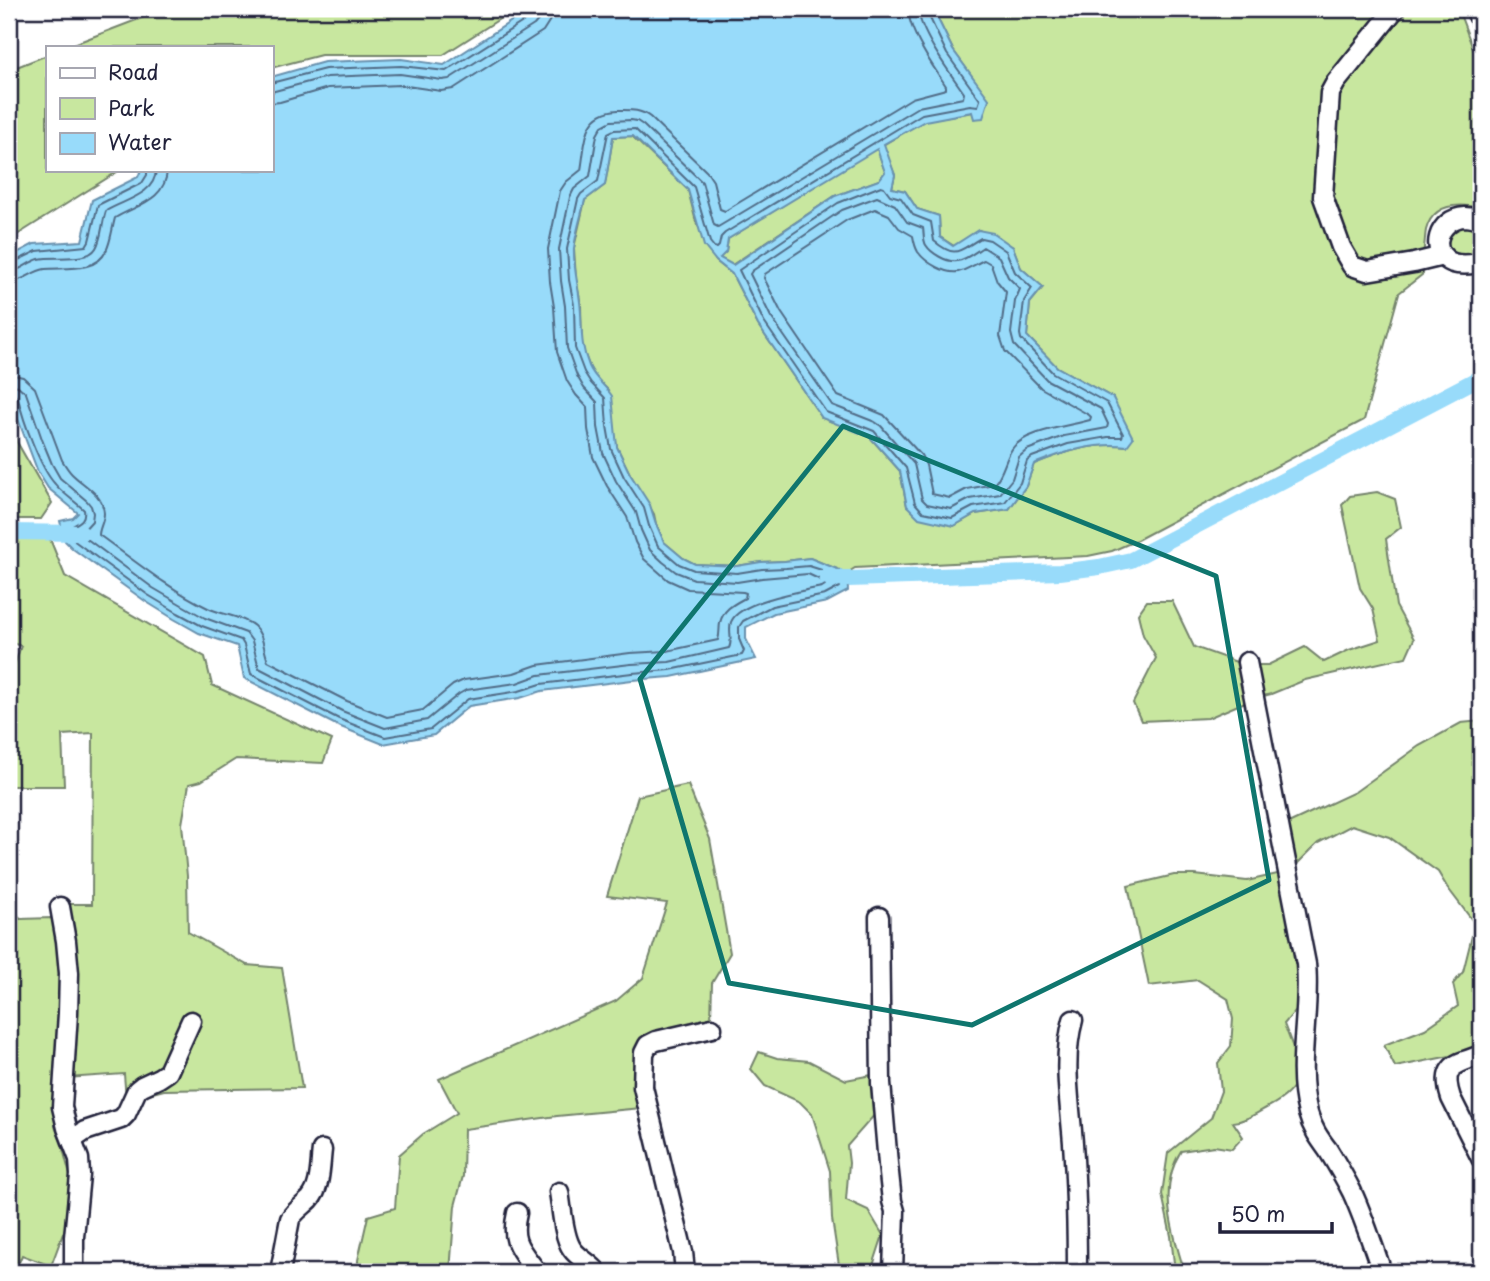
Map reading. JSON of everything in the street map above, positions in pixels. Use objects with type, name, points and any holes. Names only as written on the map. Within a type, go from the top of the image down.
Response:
[{"type":"street","points":[[1395,9],[1330,93],[1323,197],[1341,247],[1352,266],[1367,271],[1443,256]]},
{"type":"street","points":[[1475,9],[1481,21]]},
{"type":"street","points":[[1481,220],[1467,217],[1456,219],[1441,230],[1438,242],[1443,256],[1457,264],[1481,263]]},
{"type":"street","points":[[1247,663],[1306,964],[1303,1061],[1305,1100],[1315,1133],[1352,1193],[1382,1272]]},
{"type":"street","points":[[60,907],[69,973],[62,1107],[79,1159],[80,1175],[74,1237],[74,1272]]},
{"type":"street","points":[[879,917],[881,1083],[895,1211],[893,1272]]},
{"type":"street","points":[[1073,1020],[1068,1070],[1076,1185],[1077,1272]]},
{"type":"street","points":[[72,1140],[85,1131],[121,1119],[137,1090],[168,1072],[191,1021]]},
{"type":"street","points":[[685,1272],[683,1252],[643,1087],[644,1053],[648,1045],[656,1041],[712,1028]]},
{"type":"street","points":[[1481,1055],[1455,1064],[1449,1071],[1447,1080],[1451,1098],[1481,1158]]},
{"type":"street","points":[[280,1272],[290,1219],[316,1191],[322,1150]]},
{"type":"street","points":[[559,1192],[569,1244],[597,1272]]},
{"type":"street","points":[[517,1213],[514,1233],[518,1247],[537,1272]]},
{"type":"highlighted area","points":[[843,426],[1216,576],[1269,880],[972,1025],[729,983],[640,679]]},
{"type":"green space","points":[[165,9],[515,9],[443,55],[321,55],[273,67],[273,46],[69,46]]},
{"type":"green space","points":[[933,9],[1458,9],[1481,70],[1481,208],[1448,207],[1434,214],[1429,221],[1425,234],[1423,274],[1399,293],[1364,420],[1135,541],[1112,551],[1088,556],[855,568],[847,573],[810,558],[737,566],[695,564],[664,542],[654,514],[617,447],[608,390],[596,378],[582,347],[581,305],[574,248],[585,200],[605,185],[613,137],[632,136],[688,190],[696,222],[716,261],[732,274],[758,325],[822,418],[869,436],[900,471],[907,506],[954,526],[975,514],[1009,509],[1026,486],[1034,464],[1079,449],[1102,445],[1126,446],[1113,398],[1057,367],[1027,336],[1030,303],[1043,287],[1021,268],[1013,247],[979,230],[954,246],[940,237],[939,216],[917,209],[905,191],[892,188],[895,175],[883,145],[925,120],[973,112],[989,100],[953,50]]},
{"type":"green space","points":[[46,55],[46,172],[117,172],[9,240],[9,70]]},
{"type":"green space","points":[[877,148],[885,172],[879,180],[835,196],[732,265],[719,258],[726,252],[728,239]]},
{"type":"green space","points":[[1459,225],[1481,227],[1481,259],[1468,260],[1446,251],[1447,235]]},
{"type":"green space","points":[[9,411],[17,442],[52,503],[41,519],[9,519]]},
{"type":"green space","points":[[1377,492],[1395,499],[1401,527],[1386,539],[1396,606],[1414,639],[1406,657],[1305,680],[1208,718],[1141,721],[1133,703],[1156,658],[1143,635],[1138,614],[1147,601],[1172,601],[1194,647],[1245,665],[1268,665],[1305,647],[1324,662],[1380,640],[1373,609],[1360,588],[1342,505],[1350,496]]},
{"type":"green space","points":[[9,539],[50,539],[65,576],[205,657],[212,685],[332,740],[323,763],[236,759],[201,781],[189,784],[182,824],[187,876],[188,932],[247,965],[282,968],[302,1088],[164,1090],[126,1100],[124,1074],[67,1078],[66,904],[92,904],[93,733],[62,735],[64,786],[9,786],[9,680],[21,646],[9,642]]},
{"type":"green space","points":[[1481,721],[1481,1046],[1450,1056],[1395,1067],[1384,1045],[1425,1029],[1458,1006],[1453,984],[1463,972],[1475,924],[1438,872],[1389,837],[1352,825],[1318,843],[1293,868],[1301,989],[1296,1010],[1284,1024],[1297,1061],[1297,1081],[1282,1098],[1251,1116],[1233,1122],[1243,1137],[1232,1149],[1214,1146],[1181,1151],[1170,1179],[1169,1209],[1186,1272],[1175,1272],[1162,1194],[1168,1153],[1211,1118],[1221,1091],[1218,1063],[1231,1046],[1233,1019],[1228,999],[1198,980],[1149,986],[1128,886],[1174,875],[1247,881],[1282,873],[1282,826],[1355,792],[1419,746],[1461,723]]},
{"type":"green space","points":[[688,785],[710,839],[730,953],[712,983],[711,1021],[647,1040],[641,1108],[464,1129],[463,1176],[455,1206],[450,1272],[358,1272],[358,1260],[368,1216],[395,1208],[399,1155],[423,1134],[457,1113],[439,1079],[616,1001],[643,978],[667,903],[607,896],[638,796]]},
{"type":"green space","points":[[9,898],[20,919],[52,918],[60,931],[63,957],[55,1126],[71,1179],[65,1228],[51,1266],[22,1255],[15,1272],[9,1272]]},
{"type":"green space","points":[[759,1052],[777,1058],[809,1061],[846,1080],[872,1075],[877,1112],[847,1146],[849,1163],[846,1200],[868,1210],[883,1235],[871,1272],[840,1272],[832,1219],[830,1171],[812,1114],[800,1102],[765,1086],[751,1069]]},
{"type":"water","points":[[530,9],[933,9],[953,50],[989,99],[983,118],[974,119],[972,112],[925,121],[884,144],[895,175],[892,188],[905,191],[917,209],[939,216],[940,237],[953,246],[978,230],[993,233],[1013,247],[1021,268],[1043,287],[1030,303],[1027,336],[1057,367],[1113,398],[1133,438],[1127,446],[1103,445],[1079,449],[1034,464],[1026,486],[1009,509],[975,514],[954,526],[919,518],[907,506],[900,471],[870,437],[822,418],[758,325],[732,274],[716,261],[704,246],[688,190],[633,136],[613,137],[605,185],[585,200],[574,248],[583,342],[591,370],[612,396],[617,447],[650,505],[664,542],[695,564],[737,566],[810,558],[847,573],[848,591],[827,602],[774,613],[746,627],[746,639],[756,659],[671,677],[542,691],[520,698],[469,706],[434,735],[383,744],[336,725],[244,678],[237,646],[199,633],[174,619],[145,601],[65,541],[60,521],[73,518],[78,513],[48,488],[38,472],[13,406],[9,381],[9,257],[34,244],[82,241],[92,200],[138,177],[140,172],[273,172],[273,76],[324,62],[401,59],[444,65]],"holes":[[[877,149],[885,172],[879,180],[835,196],[733,265],[720,258],[726,252],[728,239]]]},
{"type":"waterway","points":[[827,577],[848,579],[1060,572],[1131,560],[1481,377]]},
{"type":"waterway","points":[[9,532],[81,533]]}]
